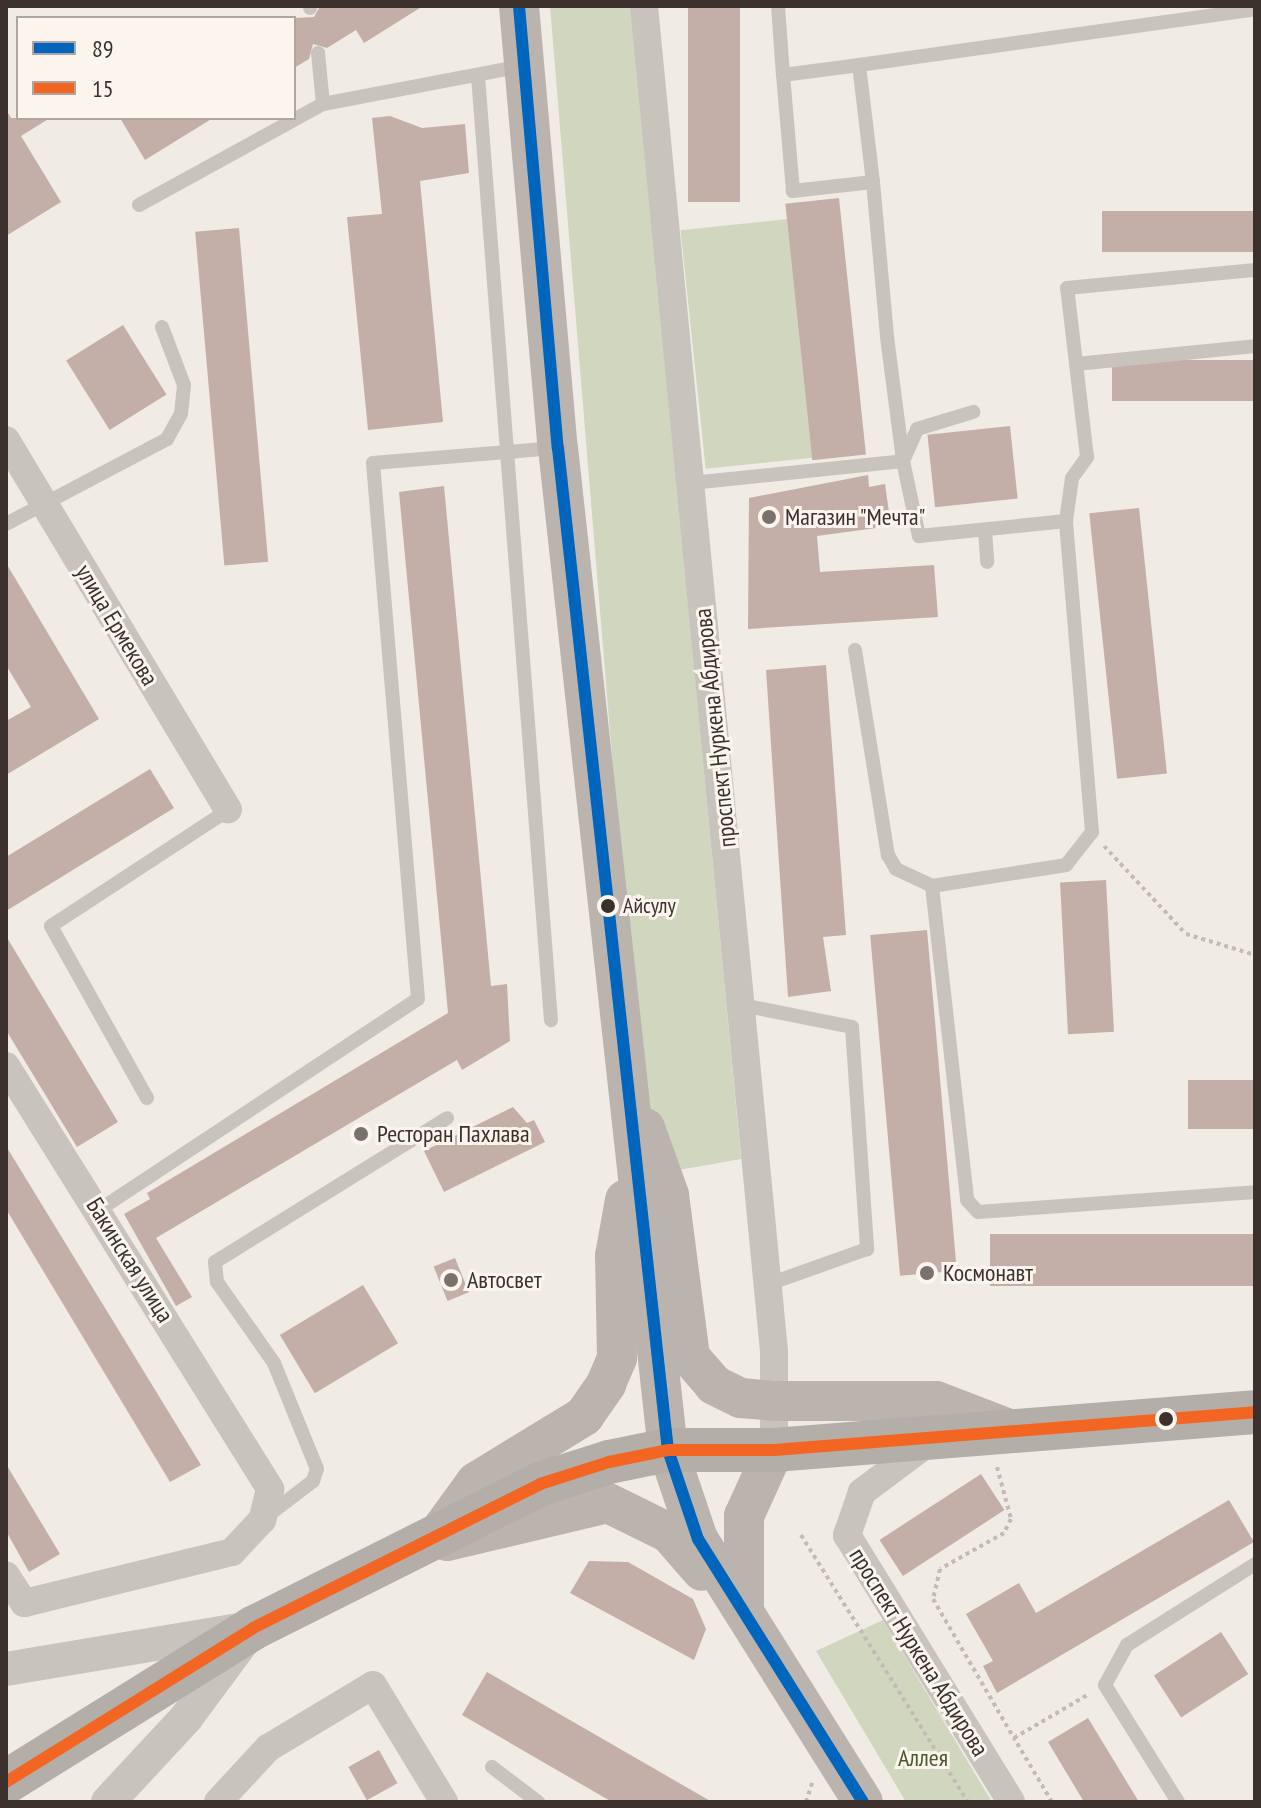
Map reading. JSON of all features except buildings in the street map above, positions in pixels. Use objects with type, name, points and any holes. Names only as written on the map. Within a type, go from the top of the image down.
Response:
[{"type":"highway","points":[[6,1782],[253,1628],[540,1484],[668,1450],[774,1450],[1255,1412]]},
{"type":"main road","points":[[519,6],[558,448],[625,1084],[668,1450],[698,1539],[863,1802]]},
{"type":"main road","points":[[625,1084],[669,1195],[690,1357],[728,1392],[776,1401],[936,1401],[1003,1433]]},
{"type":"main road","points":[[423,1542],[476,1482],[584,1416],[606,1384],[617,1358],[615,1256],[633,1153]]},
{"type":"main road","points":[[736,1600],[744,1516],[774,1450]]},
{"type":"main road","points":[[423,1542],[608,1503],[669,1533],[736,1600]]},
{"type":"street","name":"проспект Нуркена Абдирова","points":[[644,6],[742,1005],[776,1401],[774,1450]]},
{"type":"street","name":"улица Ермекова","points":[[6,440],[228,810]]},
{"type":"street","name":"Бакинская улица","points":[[6,1066],[252,1455],[270,1489],[262,1520]]},
{"type":"street","name":"проспект Нуркена Абдирова","points":[[933,1439],[862,1492],[847,1535],[1011,1802]]},
{"type":"street","points":[[6,1575],[24,1603],[232,1552],[262,1520]]},
{"type":"street","points":[[6,1669],[253,1628]]},
{"type":"street","points":[[108,1802],[186,1718],[253,1628]]},
{"type":"street","points":[[218,1802],[268,1748],[373,1685],[444,1802]]},
{"type":"lane","points":[[778,6],[793,191],[873,182]]},
{"type":"lane","points":[[783,75],[1255,9]]},
{"type":"lane","points":[[318,53],[323,104]]},
{"type":"lane","points":[[859,65],[903,461],[919,536],[1066,521]]},
{"type":"lane","points":[[296,119],[323,104],[523,66]]},
{"type":"lane","points":[[478,76],[551,1020]]},
{"type":"lane","points":[[139,205],[294,120]]},
{"type":"lane","points":[[855,650],[888,855],[896,869],[932,886],[1066,865],[1092,832],[1066,521],[1072,478],[1087,457],[1067,288],[1255,270]]},
{"type":"lane","points":[[6,524],[46,507],[167,439],[181,414],[184,385],[162,327]]},
{"type":"lane","points":[[1076,364],[1255,346]]},
{"type":"lane","points":[[903,461],[917,429],[973,412]]},
{"type":"lane","points":[[99,1210],[418,999],[373,463],[558,448]]},
{"type":"lane","points":[[691,483],[903,461]]},
{"type":"lane","points":[[985,530],[987,562]]},
{"type":"lane","points":[[147,1098],[51,926],[228,810]]},
{"type":"lane","points":[[932,886],[967,1200],[978,1212],[1255,1192]]},
{"type":"lane","points":[[742,1005],[852,1027],[867,1249],[765,1285]]},
{"type":"lane","points":[[262,1520],[313,1481],[317,1469],[274,1363],[217,1282],[215,1262],[447,1118]]},
{"type":"lane","points":[[1178,1802],[1105,1685],[1127,1645],[1255,1564]]},
{"type":"lane","points":[[492,1767],[538,1802]]},
{"type":"path","points":[[1092,832],[1186,934],[1255,955]]},
{"type":"path","points":[[1003,1433],[1011,1519],[1004,1533],[940,1569],[933,1599],[1052,1802]]},
{"type":"path","points":[[801,1535],[968,1802]]},
{"type":"path","points":[[1014,1738],[1105,1685]]},
{"type":"green space","points":[[550,6],[631,6],[741,1159],[673,1171],[639,1082]]},
{"type":"green space","points":[[787,219],[812,458],[706,469],[681,230]]},
{"type":"green space","name":"Аллея","points":[[883,1620],[992,1802],[906,1802],[816,1651]]},
{"type":"transit line","name":"89","points":[[519,6],[558,448],[668,1450],[698,1539],[863,1802]]},
{"type":"transit line","name":"15","points":[[6,1782],[253,1628],[540,1484],[609,1462],[668,1450],[774,1450],[1255,1412]]},
{"type":"place","name":"Магазин \"Мечта\"","points":[[769,517]]},
{"type":"place","name":"Айсулу","points":[[608,906]]},
{"type":"place","name":"Ресторан Пахлава","points":[[361,1134]]},
{"type":"place","name":"Космонавт","points":[[927,1273]]},
{"type":"place","name":"Автосвет","points":[[451,1280]]}]
